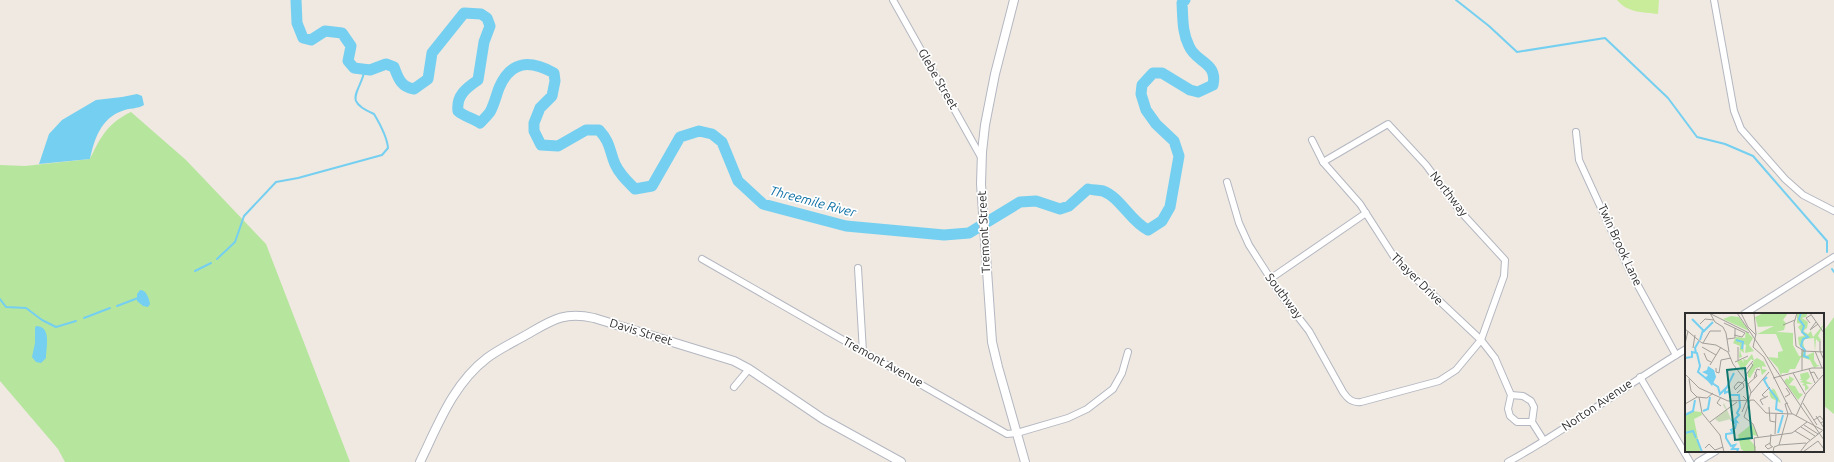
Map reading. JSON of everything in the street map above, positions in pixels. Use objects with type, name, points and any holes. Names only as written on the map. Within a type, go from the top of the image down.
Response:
[{"type":"street","name":"Glebe Street","points":[[893,0],[982,158]]},
{"type":"street","name":"Tremont Street","points":[[1014,0],[995,74],[985,125],[982,158],[982,207],[992,342],[1025,462]]},
{"type":"street","points":[[1714,0],[1734,111],[1741,129],[1784,179],[1803,195],[1834,211]]},
{"type":"street","name":"Northway","points":[[1323,162],[1388,124],[1426,165],[1460,211],[1505,260],[1506,267],[1504,276],[1481,340]]},
{"type":"street","name":"Twin Brook Lane","points":[[1576,132],[1579,160],[1630,271],[1676,355]]},
{"type":"street","name":"Thayer Drive","points":[[1312,140],[1323,162],[1366,213],[1390,253],[1399,264],[1481,340],[1496,358],[1511,395],[1508,409],[1512,418],[1517,422],[1532,422]]},
{"type":"street","name":"Southway","points":[[1227,182],[1243,233],[1256,258],[1309,331],[1342,392],[1349,400],[1355,402],[1445,378],[1456,370],[1481,340]]},
{"type":"street","points":[[1270,278],[1366,213]]},
{"type":"street","points":[[1746,313],[1834,257]]},
{"type":"street","name":"Tremont Avenue","points":[[702,259],[1004,433],[1017,433]]},
{"type":"street","points":[[858,268],[863,352]]},
{"type":"street","name":"Davis Street","points":[[420,462],[444,412],[466,378],[488,358],[552,320],[562,316],[576,315],[594,318],[722,357],[749,369],[823,418],[901,462]]},
{"type":"street","name":"Norton Avenue","points":[[1508,462],[1544,441],[1640,377],[1685,350]]},
{"type":"street","points":[[1017,433],[1068,418],[1086,409],[1109,393],[1119,379],[1128,352]]},
{"type":"street","points":[[734,387],[749,369]]},
{"type":"street","points":[[1640,377],[1690,462]]},
{"type":"street","points":[[1511,395],[1523,396],[1532,401],[1534,407],[1532,422],[1544,441]]},
{"type":"street","points":[[1698,462],[1714,452]]},
{"type":"street","points":[[1766,452],[1778,462]]},
{"type":"green space","points":[[1617,0],[1659,0],[1658,14],[1631,10]]},
{"type":"green space","points":[[131,112],[186,160],[266,244],[350,462],[65,462],[58,449],[0,381],[0,165],[25,166],[90,159],[106,131],[116,121]]},
{"type":"green space","points":[[1834,317],[1834,414],[1824,406],[1824,331]]},
{"type":"water","points":[[137,94],[142,96],[144,105],[115,114],[104,124],[96,137],[90,159],[39,164],[49,134],[62,120],[96,100]]},
{"type":"water","points":[[140,290],[144,291],[148,297],[150,304],[148,307],[143,306],[137,301],[137,294]]},
{"type":"water","points":[[36,326],[41,327],[44,330],[47,338],[46,358],[41,363],[36,362],[32,357]]},
{"type":"waterway","name":"Threemile River","points":[[296,0],[297,23],[303,38],[311,40],[325,31],[342,33],[351,46],[348,61],[354,68],[370,70],[386,64],[394,67],[403,84],[414,89],[428,79],[432,53],[464,13],[481,14],[487,18],[490,26],[484,42],[478,80],[460,97],[458,111],[480,123],[490,112],[499,88],[509,72],[522,65],[537,66],[545,69],[554,73],[555,81],[552,96],[540,108],[534,123],[534,131],[541,145],[558,146],[586,130],[599,130],[608,143],[619,171],[635,189],[652,186],[680,137],[699,131],[712,134],[722,142],[738,181],[763,204],[846,226],[944,235],[969,233],[1020,202],[1036,201],[1060,209],[1069,206],[1088,189],[1103,191],[1115,198],[1136,221],[1148,230],[1162,221],[1170,207],[1179,156],[1174,141],[1156,124],[1146,110],[1141,94],[1142,85],[1153,73],[1162,73],[1190,90],[1198,92],[1213,85],[1214,77],[1206,63],[1192,52],[1187,41],[1183,25],[1182,3],[1185,0]]},
{"type":"waterway","points":[[1456,0],[1489,26],[1517,52],[1605,38],[1668,98],[1697,137],[1725,144],[1753,156],[1827,241],[1827,252]]},
{"type":"waterway","points":[[217,259],[235,242],[244,216],[276,182],[298,178],[382,155],[388,148],[385,135],[374,114],[358,105],[356,100],[357,91],[365,69]]},
{"type":"waterway","points":[[195,271],[211,263]]},
{"type":"waterway","points":[[117,306],[138,298]]},
{"type":"waterway","points":[[0,299],[6,307],[26,308],[42,320],[56,327],[76,321]]},
{"type":"waterway","points":[[84,318],[110,308]]}]
